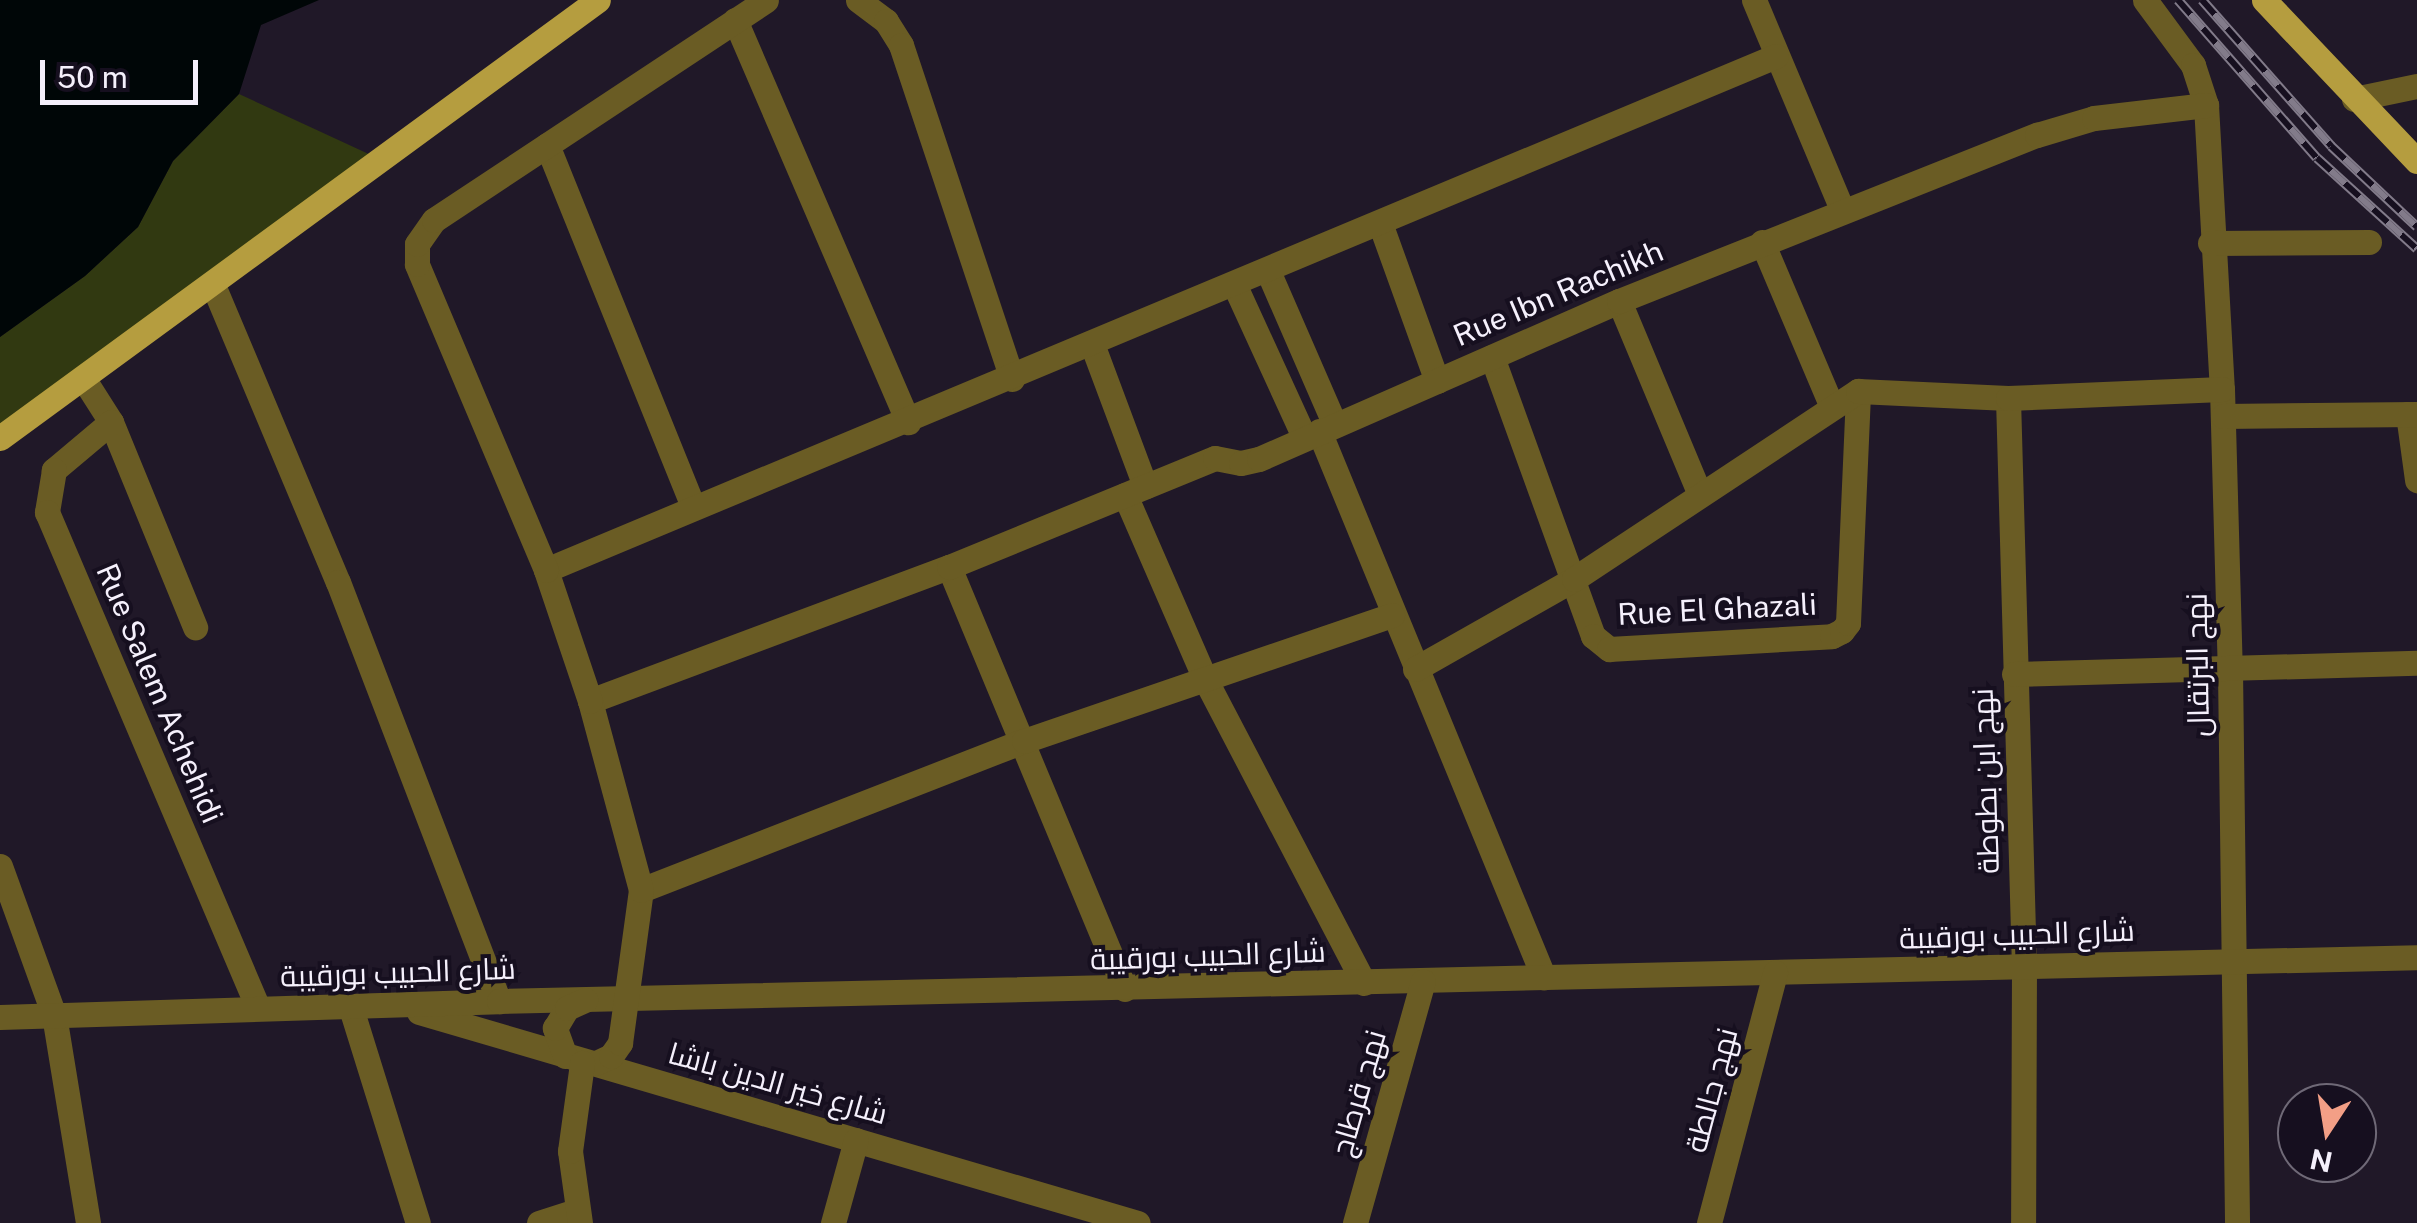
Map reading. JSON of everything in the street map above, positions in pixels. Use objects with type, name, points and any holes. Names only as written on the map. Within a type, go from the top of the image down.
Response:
[{"type":"main road","points":[[0,438],[214,285],[598,0]]},
{"type":"main road","points":[[2264,0],[2417,161]]},
{"type":"street","points":[[581,1061],[610,1056],[620,1042],[623,1000],[642,890],[590,701],[546,570],[416,254],[426,226],[766,0]]},
{"type":"street","points":[[858,0],[886,21],[901,45],[1012,379]]},
{"type":"street","points":[[1754,0],[1842,209]]},
{"type":"street","points":[[2145,0],[2192,65],[2206,105]]},
{"type":"street","points":[[735,20],[908,422]]},
{"type":"street","points":[[546,570],[1235,286],[1776,56]]},
{"type":"street","points":[[2354,99],[2417,86]]},
{"type":"street","name":"Rue Ibn Rachikh","points":[[590,701],[950,567],[1221,456],[1236,463],[1259,459],[1619,301],[1842,209],[2037,135],[2094,118],[2206,105]]},
{"type":"street","name":"نهج البرتقال","points":[[2206,105],[2210,243],[2223,416],[2237,1223]]},
{"type":"street","points":[[547,145],[693,507]]},
{"type":"street","points":[[1380,222],[1437,382]]},
{"type":"street","points":[[1762,242],[1832,406]]},
{"type":"street","points":[[2210,243],[2369,242]]},
{"type":"street","points":[[1268,271],[1319,431],[1544,978]]},
{"type":"street","points":[[214,285],[338,582],[499,1001]]},
{"type":"street","points":[[1235,286],[1319,431]]},
{"type":"street","points":[[1619,301],[1700,495]]},
{"type":"street","points":[[1092,344],[1135,490],[1204,679],[1364,983]]},
{"type":"street","name":"Rue El Ghazali","points":[[1492,357],[1593,636],[1609,649],[1832,636],[1842,631],[1848,623],[1858,391]]},
{"type":"street","points":[[83,378],[111,422],[194,628]]},
{"type":"street","points":[[1415,669],[1574,578],[1858,391],[2008,398],[2222,389]]},
{"type":"street","name":"نهج ابن بطوطة","points":[[2008,398],[2024,967],[2023,1223]]},
{"type":"street","points":[[2223,416],[2412,414],[2417,480]]},
{"type":"street","name":"Rue Salem Achehidi","points":[[111,422],[54,470],[48,512],[258,1008]]},
{"type":"street","points":[[950,567],[1125,990]]},
{"type":"street","points":[[642,890],[1024,741],[1392,615]]},
{"type":"street","points":[[2014,674],[2417,663]]},
{"type":"street","points":[[0,866],[54,1015],[88,1223]]},
{"type":"street","name":"شارع الحبيب بورقيبة","points":[[0,1017],[499,1001],[1125,990],[2417,956]]},
{"type":"street","name":"نهج جالطة","points":[[1708,1223],[1775,973]]},
{"type":"street","name":"نهج قرطاج","points":[[1355,1223],[1423,982]]},
{"type":"street","points":[[539,1223],[579,1217],[570,1151],[581,1061],[555,1028],[567,1008],[585,1000]]},
{"type":"street","points":[[350,1006],[418,1223]]},
{"type":"street","name":"شارع خير الدين باشا","points":[[400,1006],[1138,1223]]},
{"type":"street","points":[[833,1223],[856,1140]]},
{"type":"green space","points":[[239,94],[386,162],[0,432],[0,337],[85,276],[138,227],[173,161]]},
{"type":"shaded area","points":[[0,0],[319,0],[261,25],[239,94],[173,161],[138,227],[85,276],[0,337]]},
{"type":"railway","points":[[2178,0],[2317,158],[2417,249]]},
{"type":"railway","points":[[2202,0],[2331,146],[2417,227]]}]
